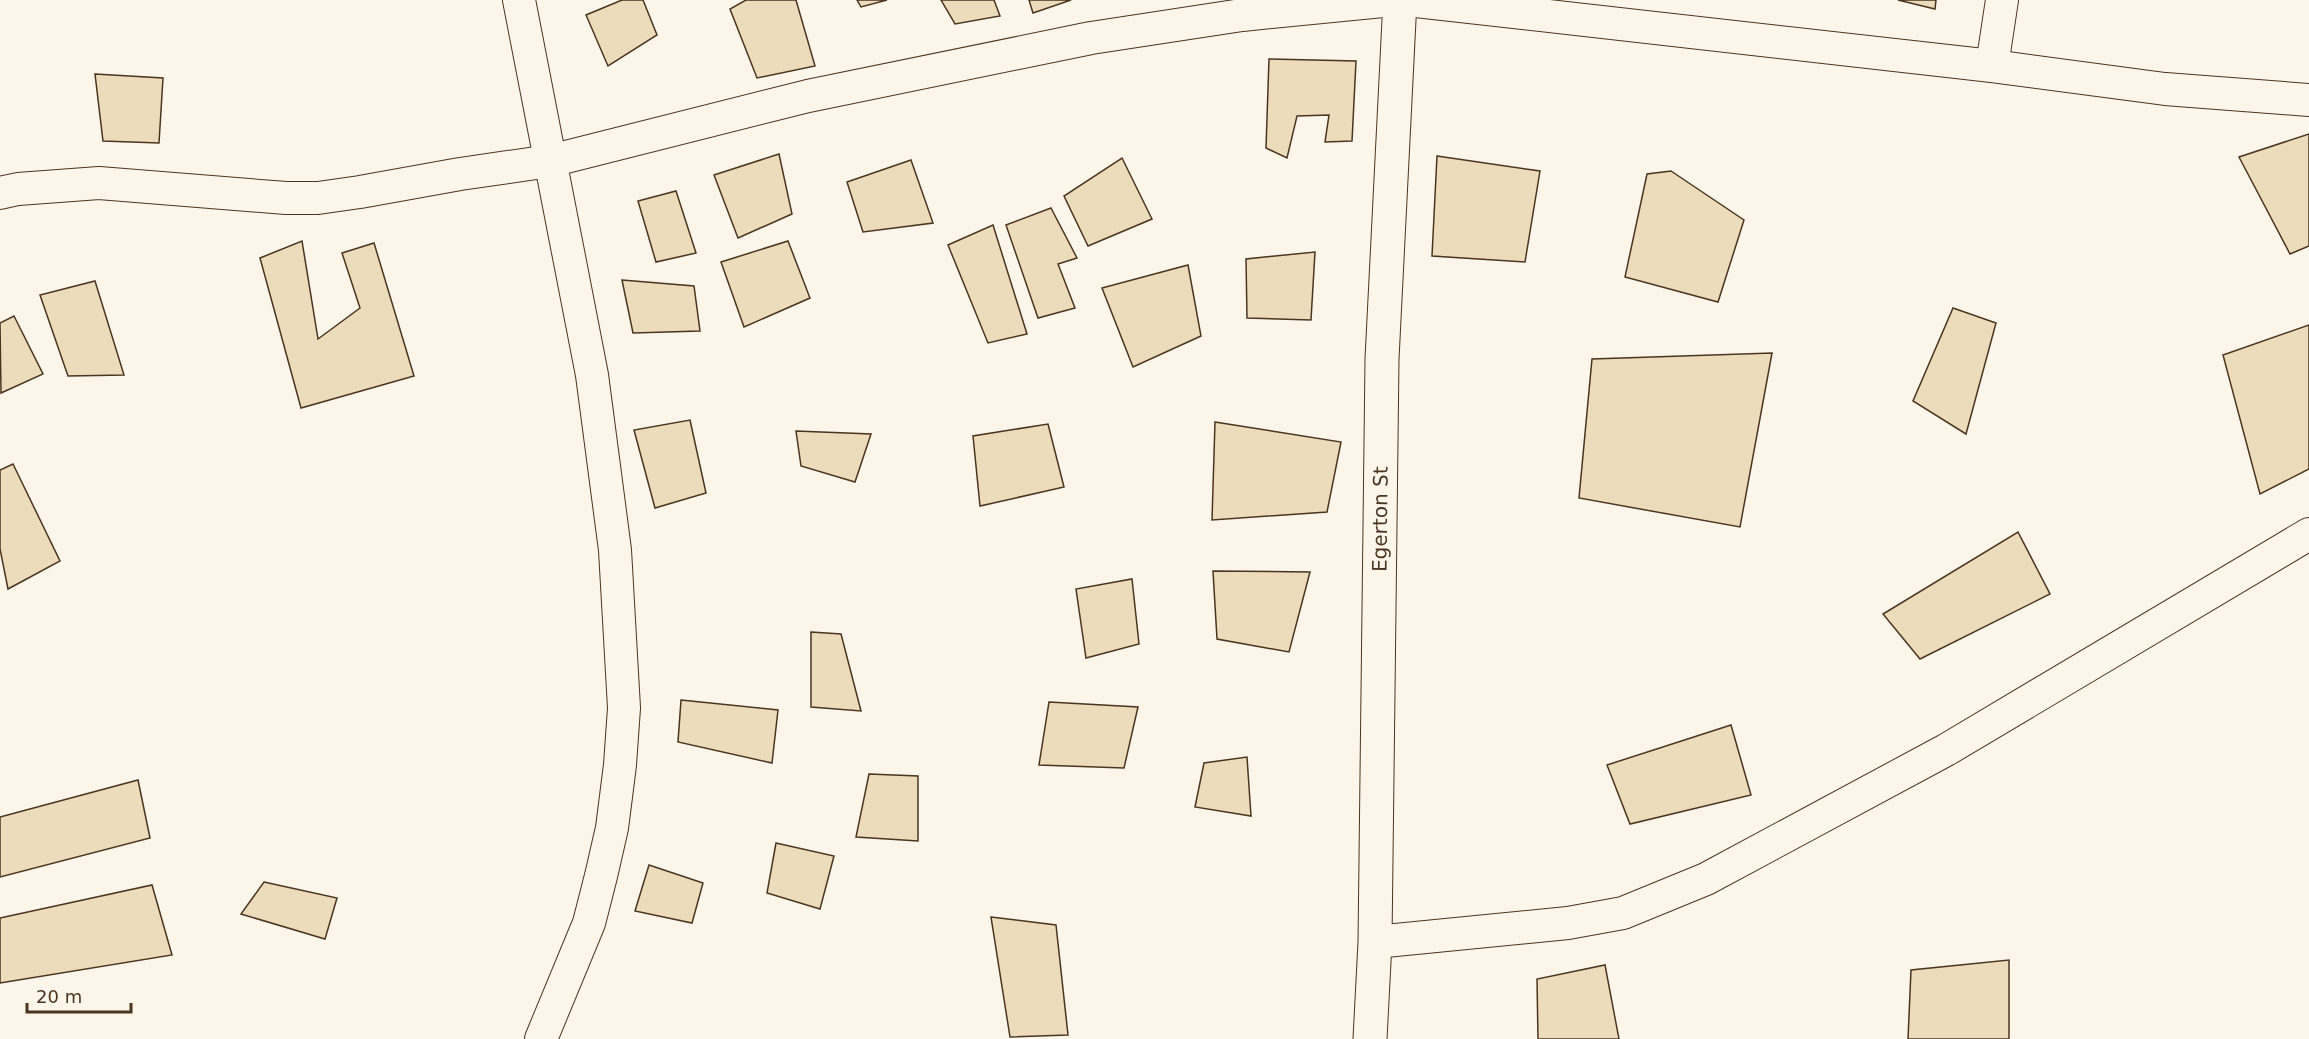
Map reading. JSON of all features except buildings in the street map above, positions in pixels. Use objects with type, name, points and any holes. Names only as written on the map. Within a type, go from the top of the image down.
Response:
[{"type":"street","points":[[519,0],[592,375],[615,550],[624,708],[619,775],[612,828],[602,876],[589,923],[541,1039]]},
{"type":"street","points":[[0,193],[18,189],[99,183],[207,193],[318,198],[550,161],[808,96],[1080,40],[1242,15],[1393,0]]},
{"type":"street","name":"Egerton St","points":[[1370,1039],[1375,942],[1382,359],[1400,0]]},
{"type":"street","points":[[1407,0],[1992,66],[2165,89],[2309,100]]},
{"type":"street","points":[[1992,66],[2002,0]]},
{"type":"street","points":[[1375,942],[1568,923],[1623,913],[1706,879],[1946,750],[2309,534]]}]
